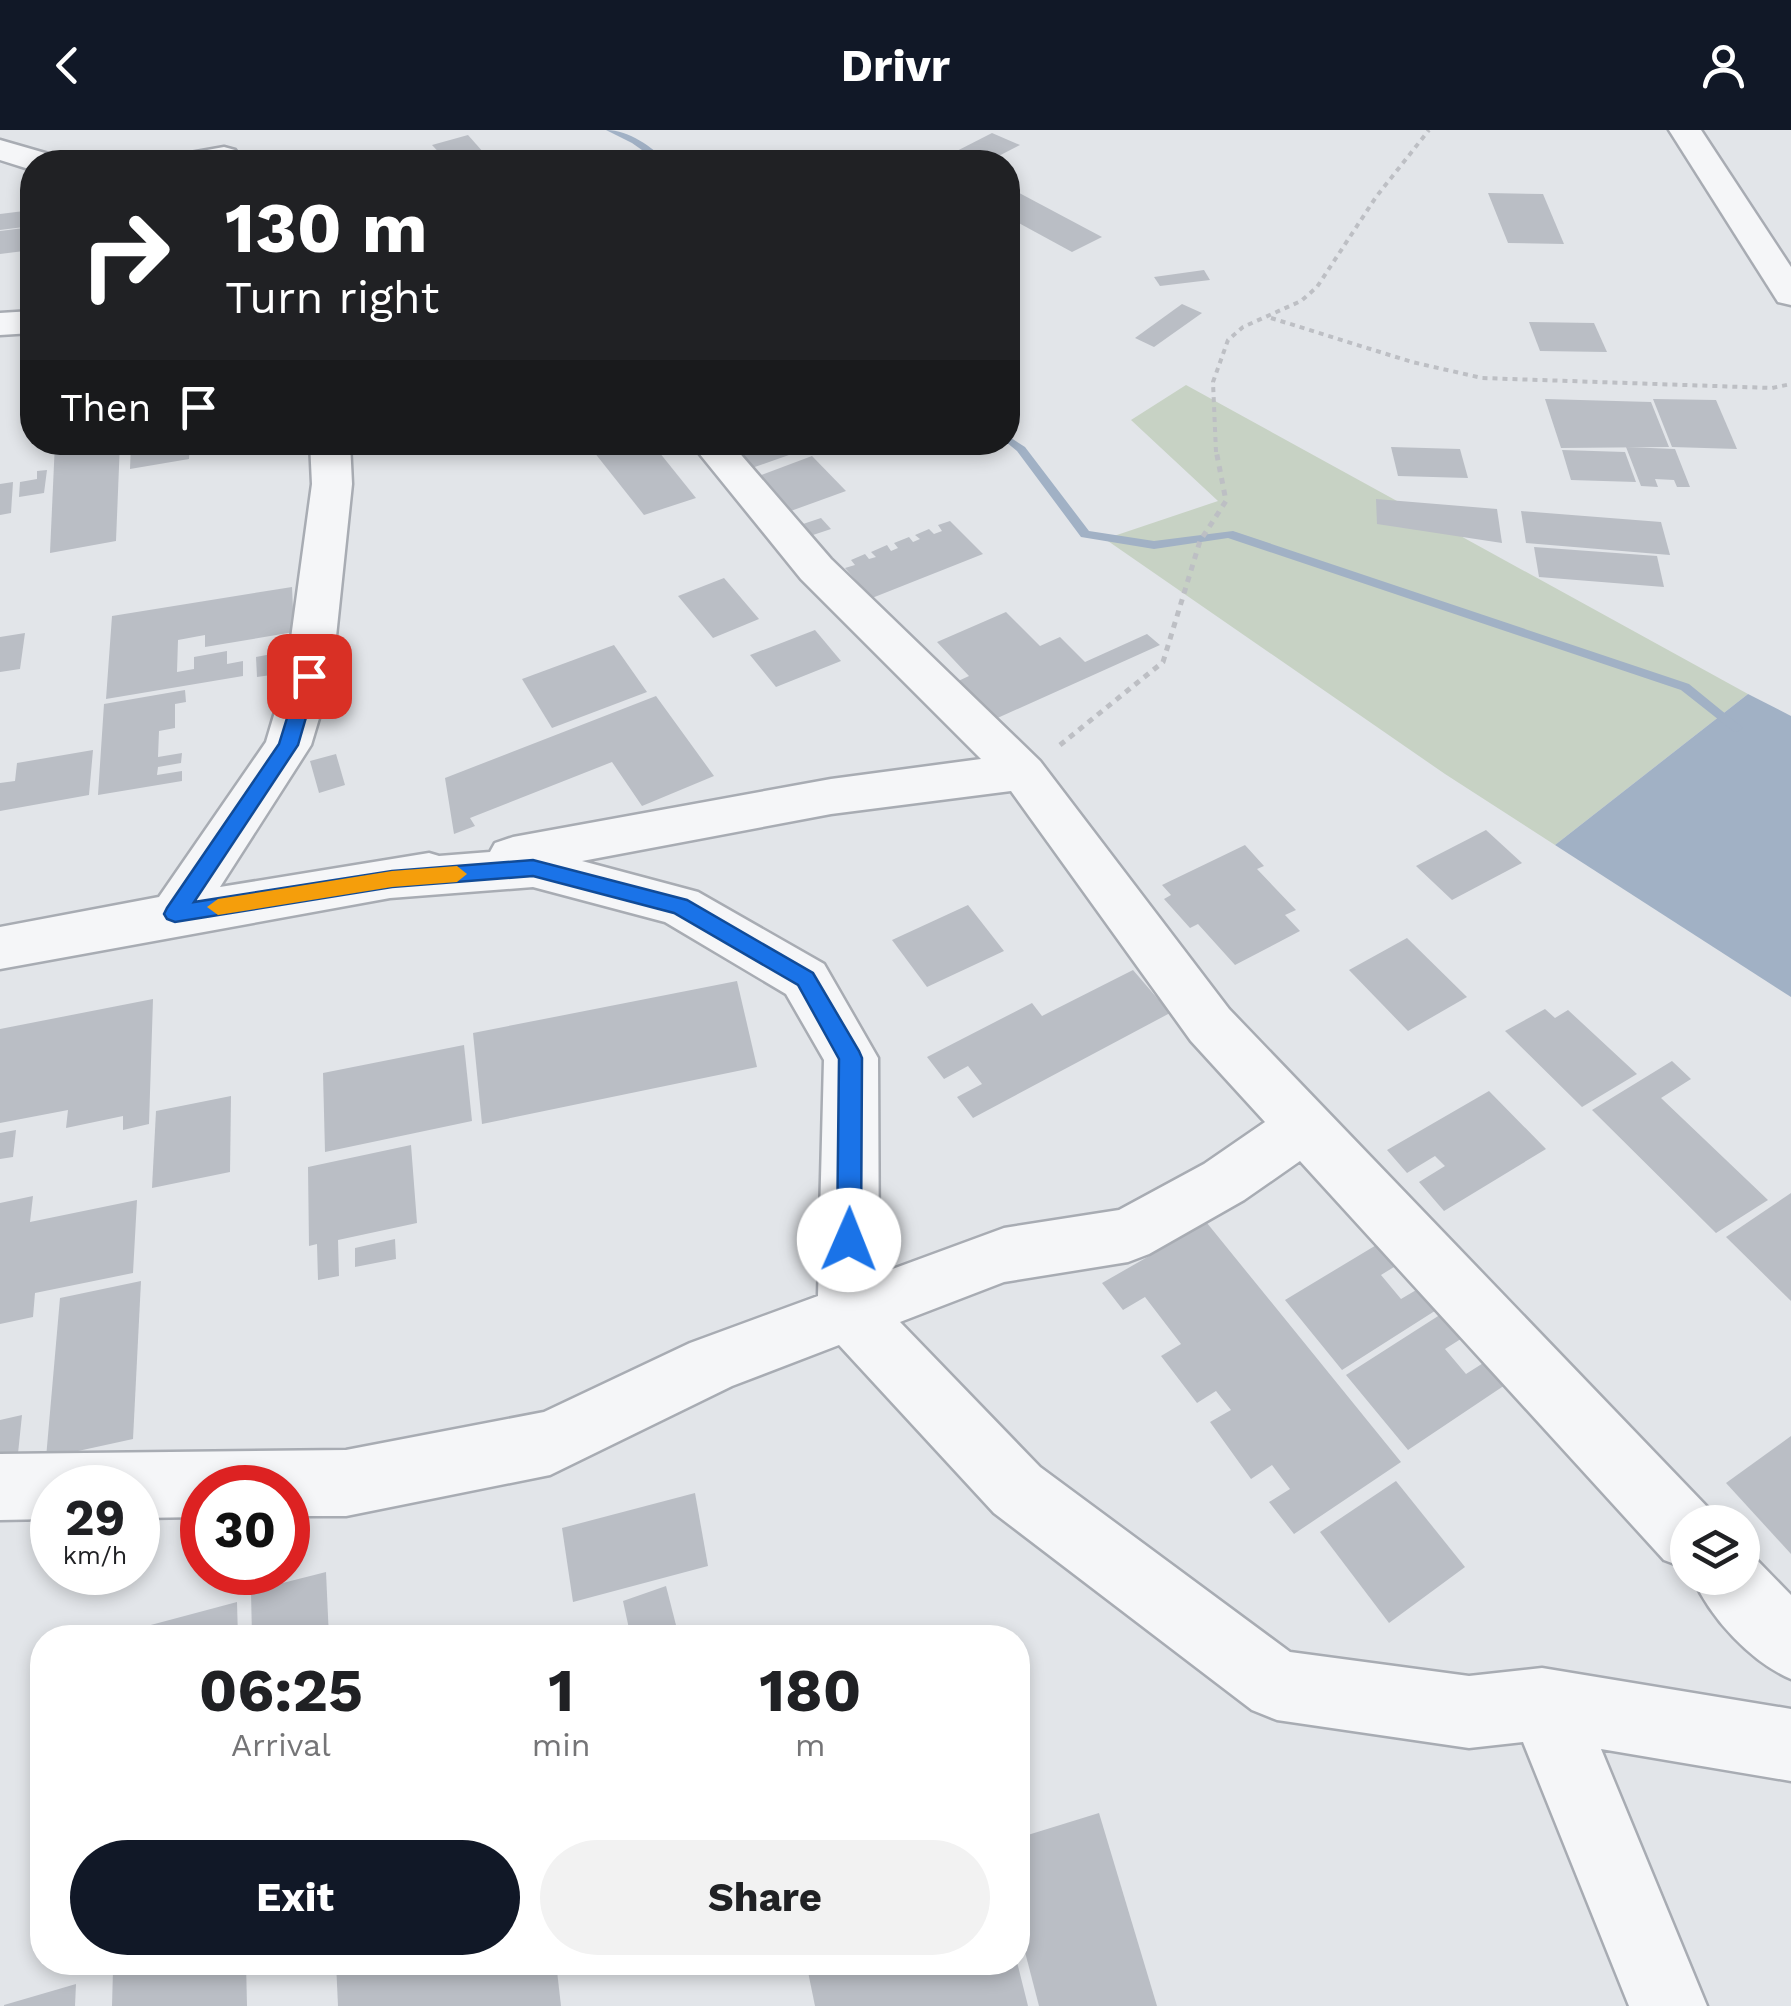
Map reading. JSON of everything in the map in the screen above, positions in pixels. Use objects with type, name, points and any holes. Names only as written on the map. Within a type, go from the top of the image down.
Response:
[{"type":"street","points":[[1685,130],[1791,294]]},
{"type":"street","points":[[175,914],[288,745],[309,676],[332,484],[331,455]]},
{"type":"street","points":[[720,455],[816,569],[1023,773],[1210,1025],[1670,1517]]},
{"type":"street","points":[[0,948],[794,804],[967,777],[1023,773]]},
{"type":"street","points":[[392,879],[533,868],[680,906],[806,979],[851,1058],[848,1311],[1017,1490],[1277,1685],[1469,1712],[1542,1704],[1791,1745]]},
{"type":"street","points":[[0,1488],[346,1484],[550,1442],[712,1364],[1004,1255],[1128,1235],[1224,1182],[1307,1125]]},
{"type":"street","points":[[1743,1595],[1791,1644]]},
{"type":"street","points":[[1542,1704],[1571,1765],[1668,2006]]},
{"type":"path","points":[[1023,773],[1164,662],[1200,540],[1226,501],[1216,462],[1210,397],[1226,341],[1240,328],[1269,318],[1315,290],[1377,195],[1429,130]]},
{"type":"path","points":[[1269,318],[1412,362],[1482,378],[1772,388],[1791,384]]},
{"type":"green space","points":[[1186,385],[1748,694],[1555,845],[1445,774],[1105,539],[1218,501],[1131,420]]},
{"type":"water","points":[[1748,694],[1791,716],[1791,997],[1555,845]]},
{"type":"building","points":[[992,133],[1020,145],[1010,150],[959,150]]},
{"type":"building","points":[[468,135],[481,150],[437,150],[432,145]]},
{"type":"building","points":[[1020,193],[1102,237],[1072,252],[1020,224]]},
{"type":"building","points":[[1488,193],[1543,194],[1564,244],[1508,243]]},
{"type":"building","points":[[20,212],[20,228],[0,230],[0,214]]},
{"type":"building","points":[[20,228],[20,252],[0,254],[0,231]]},
{"type":"building","points":[[1204,270],[1210,280],[1160,286],[1154,277]]},
{"type":"building","points":[[1182,304],[1202,313],[1154,347],[1135,338]]},
{"type":"building","points":[[1529,322],[1594,323],[1607,352],[1540,351]]},
{"type":"building","points":[[1545,399],[1651,402],[1669,447],[1561,448]]},
{"type":"building","points":[[1653,399],[1716,400],[1737,449],[1672,447]]},
{"type":"building","points":[[1391,447],[1460,449],[1468,478],[1398,476]]},
{"type":"building","points":[[1626,447],[1675,449],[1690,487],[1677,487],[1674,480],[1655,479],[1658,487],[1641,486]]},
{"type":"building","points":[[1562,450],[1625,452],[1636,482],[1571,480]]},
{"type":"building","points":[[54,455],[119,455],[116,541],[50,553]]},
{"type":"building","points":[[131,455],[189,455],[189,459],[130,469]]},
{"type":"building","points":[[596,455],[661,455],[696,498],[644,515]]},
{"type":"building","points":[[737,455],[789,455],[749,469]]},
{"type":"building","points":[[812,456],[846,491],[788,512],[756,477]]},
{"type":"building","points":[[47,470],[44,493],[19,497],[20,482],[37,479],[37,471]]},
{"type":"building","points":[[13,482],[11,513],[0,515],[0,484]]},
{"type":"building","points":[[1376,499],[1497,509],[1502,543],[1377,524]]},
{"type":"building","points":[[1521,511],[1661,522],[1670,555],[1526,543]]},
{"type":"building","points":[[821,518],[831,529],[810,536],[800,525]]},
{"type":"building","points":[[950,521],[983,554],[872,598],[845,568],[855,565],[851,560],[865,554],[869,559],[876,557],[871,552],[887,545],[891,551],[898,548],[894,543],[909,537],[913,542],[920,539],[915,535],[929,529],[934,534],[942,531],[938,525]]},
{"type":"building","points":[[1534,547],[1657,556],[1664,587],[1539,577]]},
{"type":"building","points":[[724,578],[759,619],[713,638],[678,596]]},
{"type":"building","points":[[292,587],[294,632],[205,647],[205,635],[178,640],[177,672],[194,669],[194,657],[227,651],[227,664],[243,661],[243,676],[106,699],[112,616]]},
{"type":"building","points":[[1006,612],[1040,646],[1060,637],[1085,662],[1147,634],[1160,645],[993,720],[956,682],[969,676],[937,642]]},
{"type":"building","points":[[815,630],[841,661],[776,687],[750,655]]},
{"type":"building","points":[[25,633],[20,669],[0,672],[0,637]]},
{"type":"building","points":[[614,645],[647,692],[552,728],[522,679]]},
{"type":"building","points":[[298,649],[299,671],[257,677],[256,657]]},
{"type":"building","points":[[185,690],[186,702],[175,704],[175,728],[159,731],[158,757],[182,753],[181,763],[158,767],[157,775],[182,771],[182,781],[98,795],[104,704]]},
{"type":"building","points":[[656,696],[714,776],[642,806],[612,762],[470,818],[475,826],[454,834],[445,778]]},
{"type":"building","points":[[93,750],[89,795],[0,811],[0,783],[15,781],[17,763]]},
{"type":"building","points":[[336,754],[345,785],[319,793],[310,761]]},
{"type":"building","points":[[1486,830],[1522,863],[1452,900],[1416,866]]},
{"type":"building","points":[[1245,845],[1264,866],[1257,869],[1296,910],[1285,915],[1300,931],[1235,965],[1198,924],[1190,928],[1164,899],[1171,895],[1162,885]]},
{"type":"building","points":[[968,905],[1004,951],[927,987],[892,940]]},
{"type":"building","points":[[1407,938],[1467,997],[1408,1031],[1349,970]]},
{"type":"building","points":[[1133,970],[1170,1013],[973,1118],[957,1097],[982,1084],[968,1066],[944,1079],[927,1057],[1032,1003],[1042,1016]]},
{"type":"building","points":[[737,981],[757,1067],[482,1124],[473,1033]]},
{"type":"building","points":[[153,999],[149,1124],[123,1130],[123,1116],[66,1128],[68,1110],[0,1123],[0,1029]]},
{"type":"building","points":[[1545,1009],[1555,1018],[1568,1010],[1637,1074],[1582,1107],[1505,1031]]},
{"type":"building","points":[[464,1045],[472,1121],[325,1152],[323,1073]]},
{"type":"building","points":[[1672,1061],[1691,1079],[1661,1098],[1768,1200],[1716,1233],[1592,1110]]},
{"type":"building","points":[[1489,1091],[1546,1149],[1444,1211],[1419,1182],[1445,1166],[1435,1156],[1407,1173],[1387,1150]]},
{"type":"building","points":[[231,1096],[230,1172],[152,1188],[156,1111]]},
{"type":"building","points":[[16,1130],[13,1157],[0,1159],[0,1133]]},
{"type":"building","points":[[411,1145],[417,1223],[338,1240],[339,1276],[318,1280],[317,1244],[309,1246],[308,1167]]},
{"type":"building","points":[[1791,1193],[1791,1301],[1726,1237]]},
{"type":"building","points":[[33,1196],[30,1222],[137,1200],[133,1273],[35,1293],[33,1317],[0,1324],[0,1203]]},
{"type":"building","points":[[1207,1223],[1401,1462],[1294,1534],[1269,1502],[1290,1489],[1272,1465],[1251,1479],[1210,1422],[1231,1410],[1216,1391],[1197,1403],[1161,1356],[1181,1344],[1145,1297],[1123,1310],[1102,1283]]},
{"type":"building","points":[[395,1239],[396,1259],[355,1267],[355,1248]]},
{"type":"building","points":[[1383,1241],[1402,1262],[1381,1275],[1401,1299],[1423,1286],[1441,1307],[1342,1370],[1285,1300]]},
{"type":"building","points":[[141,1281],[133,1439],[46,1458],[60,1298]]},
{"type":"building","points":[[1446,1311],[1467,1335],[1445,1349],[1466,1374],[1488,1360],[1508,1383],[1408,1450],[1346,1375]]},
{"type":"building","points":[[22,1415],[17,1463],[0,1467],[0,1420]]},
{"type":"building","points":[[1791,1436],[1791,1554],[1760,1520],[1760,1505],[1746,1505],[1726,1483]]},
{"type":"building","points":[[1396,1481],[1465,1567],[1389,1623],[1320,1532]]},
{"type":"building","points":[[695,1493],[708,1566],[573,1602],[562,1528]]},
{"type":"building","points":[[326,1572],[328,1625],[252,1625],[251,1595],[310,1595],[310,1576]]},
{"type":"building","points":[[666,1586],[676,1625],[628,1625],[623,1601]]},
{"type":"building","points":[[237,1602],[238,1625],[151,1625]]},
{"type":"building","points":[[1099,1813],[1157,2006],[1039,2006],[1030,1971],[1030,1834]]},
{"type":"building","points":[[113,1975],[246,1975],[247,2006],[112,2006]]},
{"type":"building","points":[[337,1975],[557,1975],[561,2006],[338,2006]]},
{"type":"building","points":[[809,1975],[1020,1975],[1028,2006],[815,2006]]},
{"type":"building","points":[[76,1984],[75,2006],[4,2006],[4,2005]]},
{"type":"waterway","points":[[610,130],[647,150]]},
{"type":"waterway","points":[[1020,448],[1085,534],[1154,545],[1229,534],[1685,687],[1737,728]]},
{"type":"slow traffic","points":[[218,907],[392,879],[457,874]]},
{"type":"route","points":[[309,676],[288,745],[175,914],[392,879],[533,868],[680,906],[806,979],[851,1058],[849,1240]]}]
